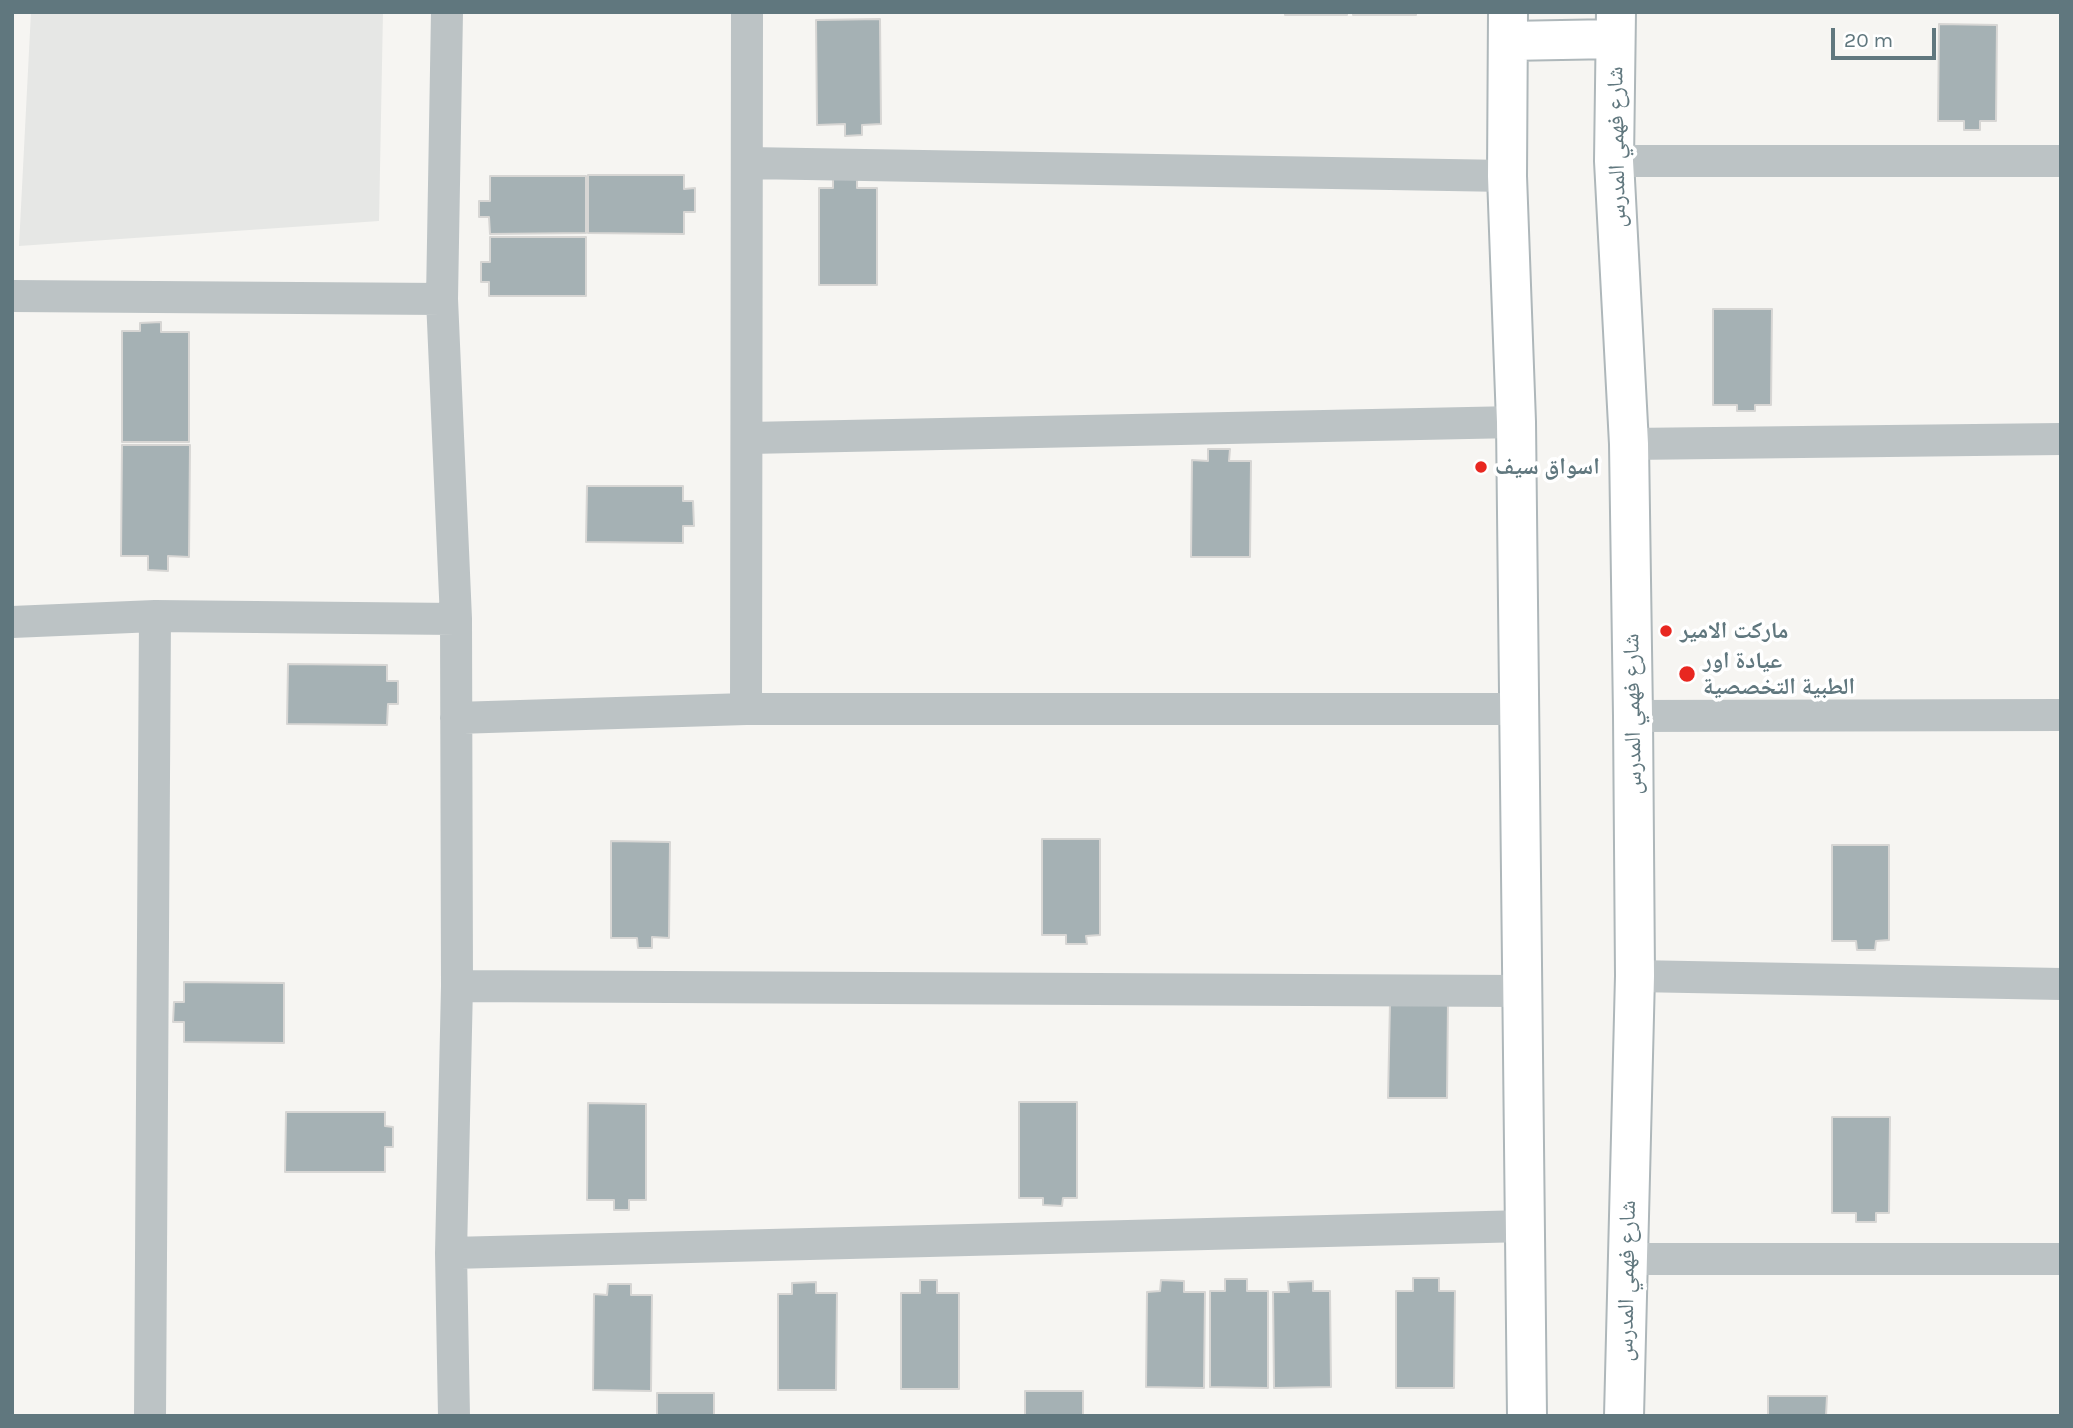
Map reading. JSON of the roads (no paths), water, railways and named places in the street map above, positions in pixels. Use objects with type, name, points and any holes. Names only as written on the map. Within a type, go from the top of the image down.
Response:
[{"type":"street","points":[[447,12],[442,299],[456,619],[457,986],[451,1253],[454,1416]]},
{"type":"street","points":[[746,709],[747,12]]},
{"type":"street","points":[[1527,1416],[1516,422],[1507,176],[1508,27],[1615,26]]},
{"type":"street","name":"شارع فهمي المدرس","points":[[1615,26],[1614,162],[1629,444],[1633,716],[1634,976],[1624,1416]]},
{"type":"street","points":[[1614,162],[2061,161]]},
{"type":"street","points":[[748,163],[1507,176]]},
{"type":"street","points":[[12,296],[442,299]]},
{"type":"street","points":[[748,438],[1516,422]]},
{"type":"street","points":[[1629,444],[2061,439]]},
{"type":"street","points":[[12,622],[155,616],[456,619]]},
{"type":"street","points":[[150,1416],[155,616]]},
{"type":"street","points":[[456,718],[746,709],[1520,709]]},
{"type":"street","points":[[1633,716],[2061,715]]},
{"type":"street","points":[[1634,976],[2061,984]]},
{"type":"street","points":[[457,986],[1521,991]]},
{"type":"street","points":[[451,1253],[1526,1226]]},
{"type":"street","points":[[1628,1259],[2061,1259]]},
{"type":"place","name":"اسواق سيف","points":[[1481,467]]},
{"type":"place","name":"ماركت الامير","points":[[1666,631]]},
{"type":"place","name":"عيادة اور الطبية التخصصية","points":[[1687,674]]}]
